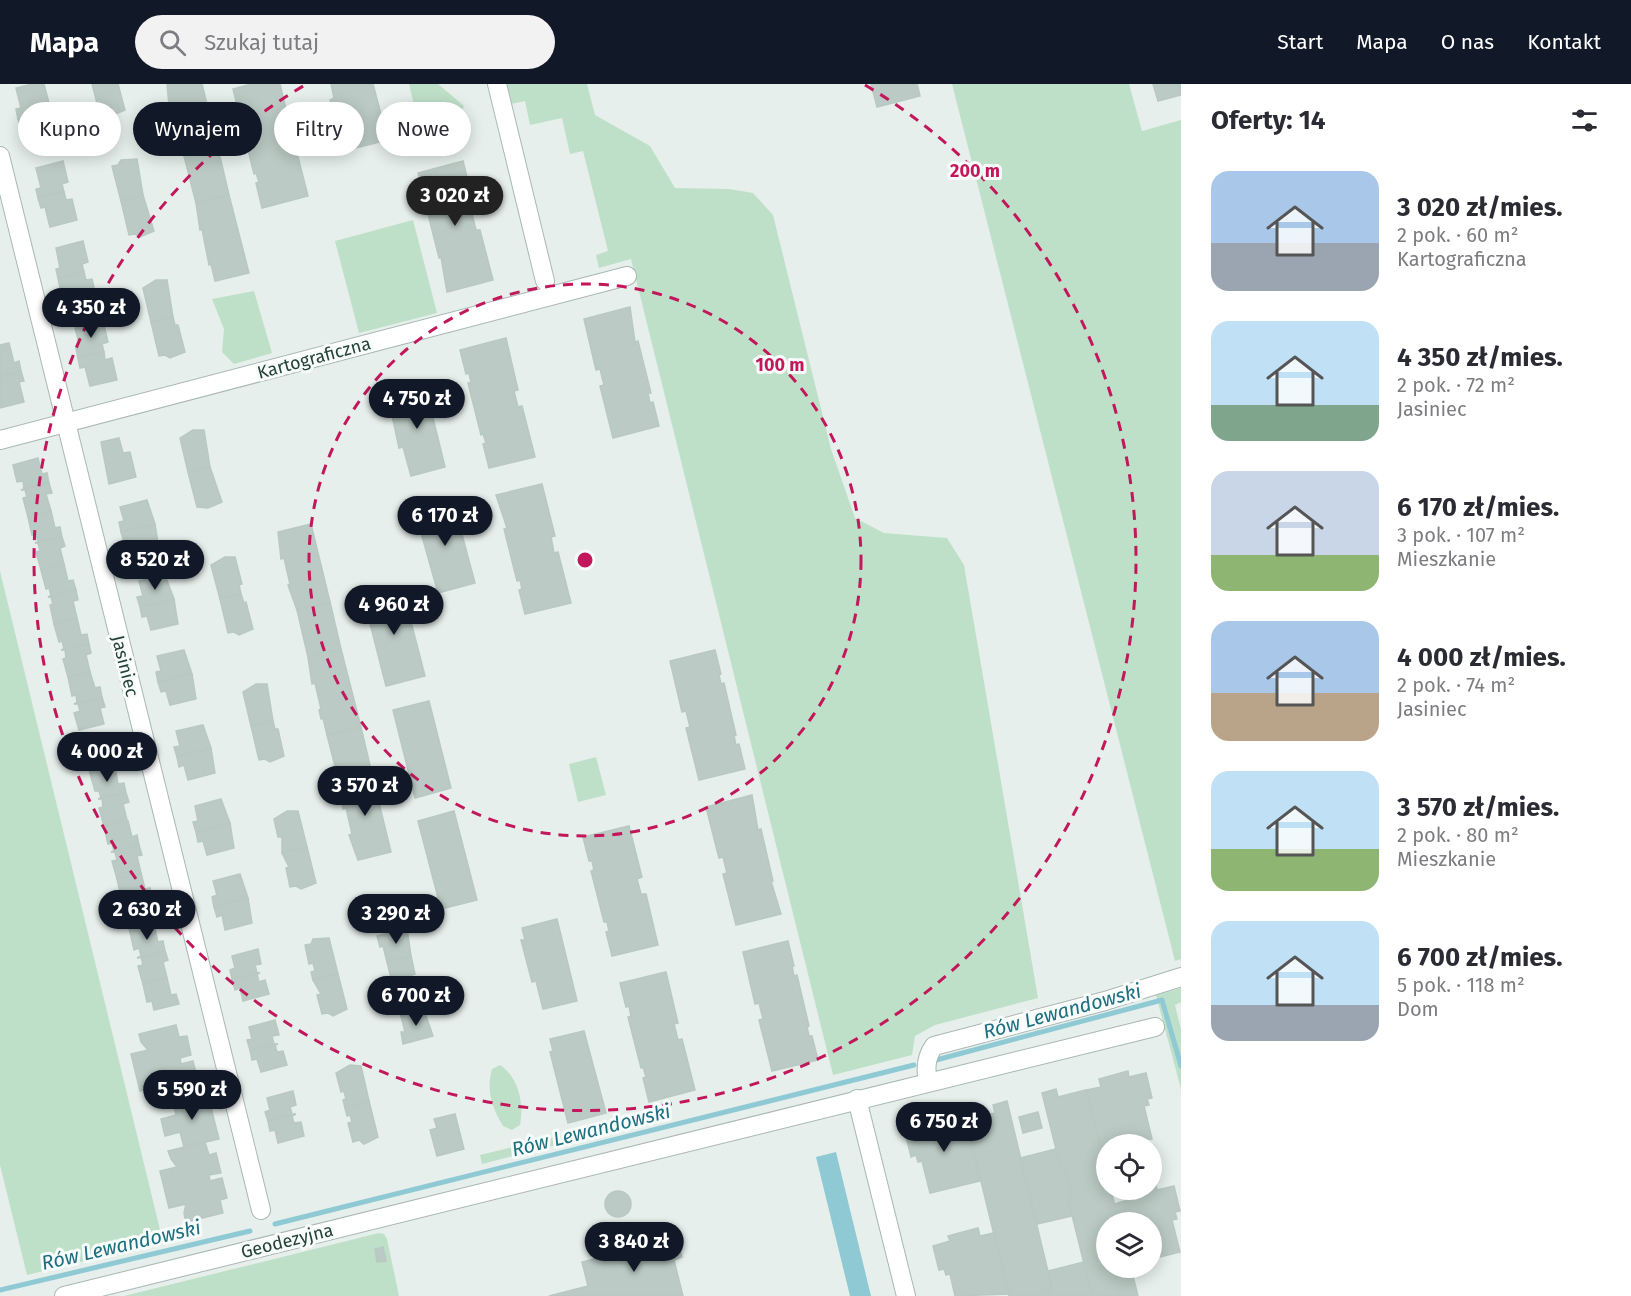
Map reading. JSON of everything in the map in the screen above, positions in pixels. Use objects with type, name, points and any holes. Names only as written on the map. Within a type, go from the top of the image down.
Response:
[{"type":"street","points":[[496,84],[545,281]]},
{"type":"street","name":"Jasiniec","points":[[0,156],[261,1210]]},
{"type":"street","name":"Kartograficzna","points":[[0,440],[627,276]]},
{"type":"street","points":[[928,1082],[926,1071],[928,1054],[934,1046],[1105,1001],[1181,977]]},
{"type":"street","name":"Geodezyjna","points":[[64,1296],[1155,1027]]},
{"type":"street","points":[[857,1099],[906,1296]]},
{"type":"green space","points":[[409,84],[438,84],[459,102],[413,102]]},
{"type":"green space","points":[[506,84],[587,84],[595,115],[650,146],[675,188],[729,189],[753,193],[773,215],[831,449],[855,518],[884,533],[947,538],[964,565],[1038,998],[935,1025],[915,1036],[912,1055],[833,1075],[631,259],[599,268],[596,255],[608,251],[583,151],[570,154],[562,118],[530,125],[525,101],[511,104]]},
{"type":"green space","points":[[952,84],[1129,84],[1142,131],[1181,120],[1181,959],[1175,961]]},
{"type":"green space","points":[[413,220],[437,313],[359,333],[335,241]]},
{"type":"green space","points":[[254,291],[272,353],[234,364],[222,352],[224,329],[212,299]]},
{"type":"green space","points":[[0,571],[163,1242],[27,1275],[0,1165]]},
{"type":"green space","points":[[596,757],[606,795],[578,802],[569,764]]},
{"type":"green space","points":[[1181,988],[1181,1002],[1175,1005],[1181,1029],[1181,1089],[1156,995]]},
{"type":"green space","points":[[500,1065],[512,1077],[519,1092],[520,1125],[512,1130],[503,1126],[491,1099],[492,1069]]},
{"type":"green space","points":[[639,1117],[640,1123],[482,1164],[480,1155]]},
{"type":"green space","points":[[379,1233],[384,1234],[387,1239],[399,1296],[124,1296]]},
{"type":"water","points":[[836,1152],[871,1296],[850,1296],[816,1157]]},
{"type":"building","points":[[44,84],[49,102],[20,102],[16,88]]},
{"type":"building","points":[[92,84],[118,84],[125,110],[121,112],[121,102],[97,102]]},
{"type":"building","points":[[167,84],[202,84],[206,102],[169,102]]},
{"type":"building","points":[[251,84],[280,84],[284,102],[274,102],[274,156],[298,156],[308,196],[262,208],[256,183],[259,182],[256,173],[254,174],[250,156],[262,156],[262,102],[236,102],[233,89]]},
{"type":"building","points":[[331,84],[373,84],[378,102],[376,102],[376,143],[364,146],[364,102],[331,102],[334,98]]},
{"type":"building","points":[[871,84],[917,84],[920,96],[877,107]]},
{"type":"building","points":[[1153,84],[1181,84],[1181,95],[1158,101]]},
{"type":"building","points":[[184,156],[220,156],[229,195],[196,203]]},
{"type":"building","points":[[137,159],[143,195],[121,201],[112,166],[118,165],[121,160]]},
{"type":"building","points":[[63,161],[68,182],[62,184],[64,192],[38,198],[36,189],[41,188],[36,168]]},
{"type":"building","points":[[463,161],[476,213],[472,214],[476,230],[480,230],[493,280],[447,292],[441,257],[439,258],[426,206],[429,206],[418,173]]},
{"type":"building","points":[[64,192],[66,200],[72,199],[77,220],[50,227],[45,207],[41,208],[38,198]]},
{"type":"building","points":[[143,195],[154,231],[140,237],[135,234],[129,235],[121,201]]},
{"type":"building","points":[[229,195],[249,273],[215,281],[211,264],[209,265],[202,229],[200,230],[196,203]]},
{"type":"building","points":[[83,241],[88,262],[82,264],[84,272],[58,278],[56,269],[60,268],[56,248]]},
{"type":"building","points":[[84,272],[86,280],[92,279],[97,300],[70,306],[65,287],[60,288],[58,278]]},
{"type":"building","points":[[156,280],[167,280],[173,317],[151,322],[143,288]]},
{"type":"building","points":[[630,307],[635,342],[638,341],[651,393],[648,393],[650,403],[653,402],[659,426],[613,438],[600,386],[604,385],[600,369],[596,370],[584,319]]},
{"type":"building","points":[[173,317],[175,325],[178,325],[185,352],[170,358],[165,355],[159,356],[151,322]]},
{"type":"building","points":[[103,321],[108,342],[102,344],[104,352],[78,358],[76,349],[80,347],[75,328]]},
{"type":"building","points":[[506,338],[518,390],[514,391],[518,407],[522,406],[535,457],[489,468],[483,444],[486,443],[483,434],[481,435],[468,383],[471,383],[469,373],[466,374],[460,350]]},
{"type":"building","points":[[9,343],[14,363],[19,361],[21,371],[0,377],[0,345]]},
{"type":"building","points":[[104,352],[105,360],[112,358],[117,380],[90,386],[85,367],[80,368],[78,358]]},
{"type":"building","points":[[21,371],[24,381],[19,382],[24,402],[0,408],[0,377]]},
{"type":"building","points":[[425,385],[445,467],[411,476],[403,447],[399,448],[390,406],[393,405],[391,394]]},
{"type":"building","points":[[193,430],[204,430],[210,467],[188,472],[180,438]]},
{"type":"building","points":[[119,438],[123,453],[130,452],[136,477],[109,484],[101,442]]},
{"type":"building","points":[[38,458],[42,474],[47,473],[49,483],[21,490],[24,489],[23,481],[17,482],[13,465]]},
{"type":"building","points":[[210,467],[222,502],[208,508],[197,507],[188,472]]},
{"type":"building","points":[[49,483],[52,493],[46,494],[51,511],[28,517],[23,498],[27,497],[25,490],[21,490]]},
{"type":"building","points":[[542,484],[555,536],[551,537],[554,553],[558,552],[571,603],[525,614],[519,590],[522,589],[520,580],[517,581],[504,529],[507,528],[496,495]]},
{"type":"building","points":[[147,500],[155,524],[121,532],[119,522],[124,521],[120,507]]},
{"type":"building","points":[[453,501],[475,583],[438,593],[418,522],[422,521],[419,509]]},
{"type":"building","points":[[51,511],[55,528],[60,527],[62,537],[35,543],[38,542],[36,534],[32,535],[28,517]]},
{"type":"building","points":[[155,524],[159,549],[132,555],[129,541],[124,542],[121,532]]},
{"type":"building","points":[[311,524],[330,602],[297,610],[288,585],[290,584],[284,558],[281,559],[278,532]]},
{"type":"building","points":[[62,537],[65,546],[60,548],[64,564],[41,570],[36,552],[40,551],[38,543],[35,543]]},
{"type":"building","points":[[225,557],[235,557],[242,584],[239,585],[241,594],[220,599],[211,565]]},
{"type":"building","points":[[64,564],[68,581],[73,580],[76,590],[48,597],[51,595],[49,588],[46,589],[41,570]]},
{"type":"building","points":[[165,575],[174,599],[140,607],[137,597],[143,596],[139,581]]},
{"type":"building","points":[[402,587],[425,676],[386,686],[363,596]]},
{"type":"building","points":[[76,590],[78,600],[73,601],[77,618],[54,624],[50,605],[53,604],[51,597],[48,597]]},
{"type":"building","points":[[241,594],[244,603],[246,602],[253,629],[239,635],[234,632],[228,633],[220,599]]},
{"type":"building","points":[[174,599],[178,624],[151,630],[147,616],[142,617],[140,607]]},
{"type":"building","points":[[330,602],[341,649],[308,657],[297,610]]},
{"type":"building","points":[[77,618],[81,635],[87,634],[89,644],[61,650],[64,649],[62,641],[59,642],[54,624]]},
{"type":"building","points":[[89,644],[91,653],[86,655],[90,672],[68,677],[63,659],[66,658],[65,650],[61,650]]},
{"type":"building","points":[[341,649],[361,727],[327,735],[323,718],[321,719],[315,683],[312,684],[308,657]]},
{"type":"building","points":[[184,650],[192,674],[158,682],[156,672],[161,671],[157,656]]},
{"type":"building","points":[[715,650],[721,684],[724,683],[736,735],[734,736],[736,745],[739,744],[745,769],[699,780],[686,728],[690,727],[686,711],[682,712],[670,661]]},
{"type":"building","points":[[90,672],[95,688],[100,687],[102,697],[74,704],[77,702],[76,695],[72,696],[68,677]]},
{"type":"building","points":[[192,674],[196,699],[170,705],[166,691],[161,692],[158,682]]},
{"type":"building","points":[[256,684],[267,684],[273,721],[251,726],[243,692]]},
{"type":"building","points":[[102,697],[105,707],[100,708],[104,724],[79,730],[74,713],[80,711],[78,704],[74,704]]},
{"type":"building","points":[[429,701],[451,788],[415,798],[393,710]]},
{"type":"building","points":[[273,721],[275,729],[278,729],[284,756],[270,762],[265,759],[259,760],[251,726]]},
{"type":"building","points":[[203,725],[211,748],[177,757],[174,747],[180,746],[176,731]]},
{"type":"building","points":[[361,727],[372,774],[339,782],[327,735]]},
{"type":"building","points":[[113,739],[115,750],[110,751],[115,768],[90,773],[86,755],[90,754],[88,745]]},
{"type":"building","points":[[211,748],[215,773],[188,780],[184,765],[179,767],[177,757]]},
{"type":"building","points":[[115,768],[118,784],[124,783],[126,793],[98,799],[101,798],[99,791],[95,791],[90,773]]},
{"type":"building","points":[[372,774],[391,852],[358,860],[349,835],[352,834],[346,808],[343,809],[339,782]]},
{"type":"building","points":[[126,793],[129,802],[123,804],[127,820],[104,826],[99,808],[103,807],[102,799],[98,799]]},
{"type":"building","points":[[752,795],[758,830],[761,829],[773,881],[771,881],[781,914],[736,925],[723,874],[727,873],[723,857],[719,858],[706,807]]},
{"type":"building","points":[[221,799],[230,823],[196,832],[193,822],[198,821],[195,806]]},
{"type":"building","points":[[287,811],[298,811],[307,847],[282,853],[282,837],[278,837],[274,819]]},
{"type":"building","points":[[454,811],[477,900],[441,909],[418,821]]},
{"type":"building","points":[[128,821],[132,837],[137,835],[139,845],[111,852],[114,851],[112,843],[108,844],[104,826]]},
{"type":"building","points":[[230,823],[234,848],[207,855],[203,841],[198,842],[196,832]]},
{"type":"building","points":[[629,826],[642,877],[637,879],[641,894],[646,894],[658,945],[612,956],[606,932],[609,931],[607,922],[604,922],[591,871],[594,870],[592,861],[589,861],[583,837]]},
{"type":"building","points":[[139,845],[142,855],[137,856],[141,873],[117,879],[112,861],[117,860],[115,852],[111,852]]},
{"type":"building","points":[[307,847],[316,883],[301,889],[296,886],[290,887],[286,868],[289,867],[282,853]]},
{"type":"building","points":[[141,873],[145,889],[150,888],[152,898],[124,905],[127,903],[126,896],[121,897],[117,879]]},
{"type":"building","points":[[240,874],[248,898],[214,907],[212,897],[217,895],[213,881]]},
{"type":"building","points":[[152,898],[155,908],[150,909],[154,925],[130,932],[125,913],[130,912],[128,905],[124,905]]},
{"type":"building","points":[[248,898],[252,923],[225,930],[222,915],[217,917],[214,907]]},
{"type":"building","points":[[557,919],[577,1001],[543,1009],[536,981],[532,982],[521,940],[525,940],[522,928]]},
{"type":"building","points":[[154,925],[158,942],[163,941],[165,951],[137,958],[141,956],[139,948],[134,950],[130,932]]},
{"type":"building","points":[[407,928],[411,956],[387,962],[383,946],[380,947],[377,936]]},
{"type":"building","points":[[329,938],[338,974],[313,980],[311,972],[315,971],[313,963],[309,964],[305,945],[311,944],[313,939]]},
{"type":"building","points":[[788,941],[794,976],[797,975],[809,1026],[807,1027],[809,1036],[812,1036],[818,1060],[772,1071],[759,1020],[763,1019],[759,1003],[755,1004],[743,952]]},
{"type":"building","points":[[258,949],[261,964],[255,965],[257,973],[260,973],[232,979],[230,970],[235,968],[232,956]]},
{"type":"building","points":[[165,951],[168,960],[163,962],[167,978],[143,984],[138,966],[143,965],[141,957]]},
{"type":"building","points":[[411,956],[415,974],[412,975],[414,983],[417,983],[390,990],[388,979],[391,978],[387,962]]},
{"type":"building","points":[[666,972],[678,1023],[674,1024],[678,1040],[682,1039],[695,1090],[649,1102],[643,1078],[646,1077],[643,1067],[641,1068],[628,1017],[631,1016],[629,1006],[626,1007],[620,983]]},
{"type":"building","points":[[260,973],[257,974],[259,982],[265,980],[269,994],[243,1001],[240,988],[235,990],[232,979]]},
{"type":"building","points":[[338,974],[347,1009],[333,1016],[328,1013],[322,1014],[317,995],[321,994],[313,980]]},
{"type":"building","points":[[167,978],[171,995],[176,994],[179,1004],[154,1010],[152,1001],[147,1002],[143,984]]},
{"type":"building","points":[[417,983],[414,985],[416,993],[420,992],[424,1010],[401,1016],[397,999],[393,1000],[390,990]]},
{"type":"building","points":[[424,1010],[433,1036],[403,1044],[401,1032],[405,1032],[401,1016]]},
{"type":"building","points":[[275,1020],[279,1035],[272,1036],[274,1044],[278,1044],[250,1050],[247,1040],[252,1039],[249,1027]]},
{"type":"building","points":[[176,1025],[179,1037],[187,1036],[191,1055],[180,1058],[181,1064],[193,1061],[198,1081],[191,1082],[194,1095],[157,1105],[155,1096],[157,1086],[140,1091],[131,1054],[148,1050],[141,1042],[139,1034]]},
{"type":"building","points":[[584,1031],[606,1113],[568,1123],[550,1052],[553,1051],[550,1039]]},
{"type":"building","points":[[278,1044],[275,1045],[277,1052],[283,1051],[287,1065],[261,1072],[257,1059],[252,1060],[250,1050]]},
{"type":"building","points":[[350,1065],[361,1066],[369,1101],[345,1108],[344,1091],[341,1092],[336,1073]]},
{"type":"building","points":[[1128,1071],[1129,1077],[1146,1073],[1152,1098],[1147,1099],[1149,1105],[1144,1106],[1151,1134],[1098,1134],[1086,1090],[1101,1087],[1099,1079]]},
{"type":"building","points":[[1056,1089],[1058,1097],[1086,1090],[1097,1134],[1096,1200],[1114,1200],[1116,1212],[1096,1212],[1096,1278],[1134,1278],[1138,1296],[1092,1296],[1068,1199],[1072,1198],[1064,1164],[1060,1165],[1042,1093]]},
{"type":"building","points":[[293,1091],[296,1105],[290,1107],[292,1114],[296,1114],[268,1121],[265,1112],[270,1110],[267,1098]]},
{"type":"building","points":[[207,1092],[219,1139],[184,1147],[180,1132],[165,1136],[161,1119],[176,1115],[173,1101]]},
{"type":"building","points":[[369,1101],[378,1137],[364,1144],[359,1140],[353,1142],[348,1123],[352,1122],[345,1108]]},
{"type":"building","points":[[1007,1101],[1052,1288],[1048,1289],[1050,1296],[1009,1296],[966,1120],[995,1113],[993,1105]]},
{"type":"building","points":[[1038,1112],[1042,1128],[1023,1133],[1019,1117]]},
{"type":"building","points":[[296,1114],[292,1116],[294,1123],[301,1122],[304,1136],[278,1143],[275,1130],[270,1131],[268,1121]]},
{"type":"building","points":[[455,1114],[464,1149],[437,1156],[430,1130],[437,1128],[434,1119]]},
{"type":"building","points":[[950,1115],[952,1123],[966,1120],[980,1181],[930,1193],[922,1161],[918,1162],[916,1155],[911,1157],[905,1132],[922,1128],[921,1122]]},
{"type":"building","points":[[205,1142],[209,1155],[216,1153],[221,1173],[209,1175],[210,1181],[222,1178],[227,1198],[220,1200],[223,1213],[186,1222],[184,1213],[186,1204],[169,1208],[160,1171],[177,1167],[168,1151]]},
{"type":"building","points":[[1056,1149],[1060,1165],[1064,1164],[1072,1198],[1068,1199],[1072,1216],[1037,1224],[1020,1158]]},
{"type":"building","points":[[1174,1186],[1180,1211],[1175,1212],[1177,1219],[1172,1220],[1180,1252],[1162,1256],[1162,1212],[1116,1212],[1114,1204],[1128,1200],[1162,1200],[1162,1189]]},
{"type":"building","points":[[618,1191],[627,1195],[631,1204],[627,1213],[618,1217],[609,1213],[605,1204],[609,1195]]},
{"type":"building","points":[[978,1228],[980,1236],[994,1233],[1009,1294],[955,1296],[950,1274],[946,1275],[944,1269],[939,1270],[933,1246],[950,1241],[948,1236]]},
{"type":"building","points":[[677,1238],[682,1257],[674,1260],[683,1296],[549,1296],[588,1286],[582,1262]]},
{"type":"building","points":[[383,1247],[386,1261],[377,1262],[375,1249]]},
{"type":"building","points":[[1084,1262],[1092,1296],[1050,1296],[1048,1289],[1052,1288],[1048,1271]]},
{"type":"waterway","name":"Rów Lewandowski","points":[[936,1060],[1162,1000],[1181,1066]]},
{"type":"waterway","name":"Rów Lewandowski","points":[[275,1224],[914,1065]]},
{"type":"waterway","name":"Rów Lewandowski","points":[[0,1290],[250,1231]]}]
